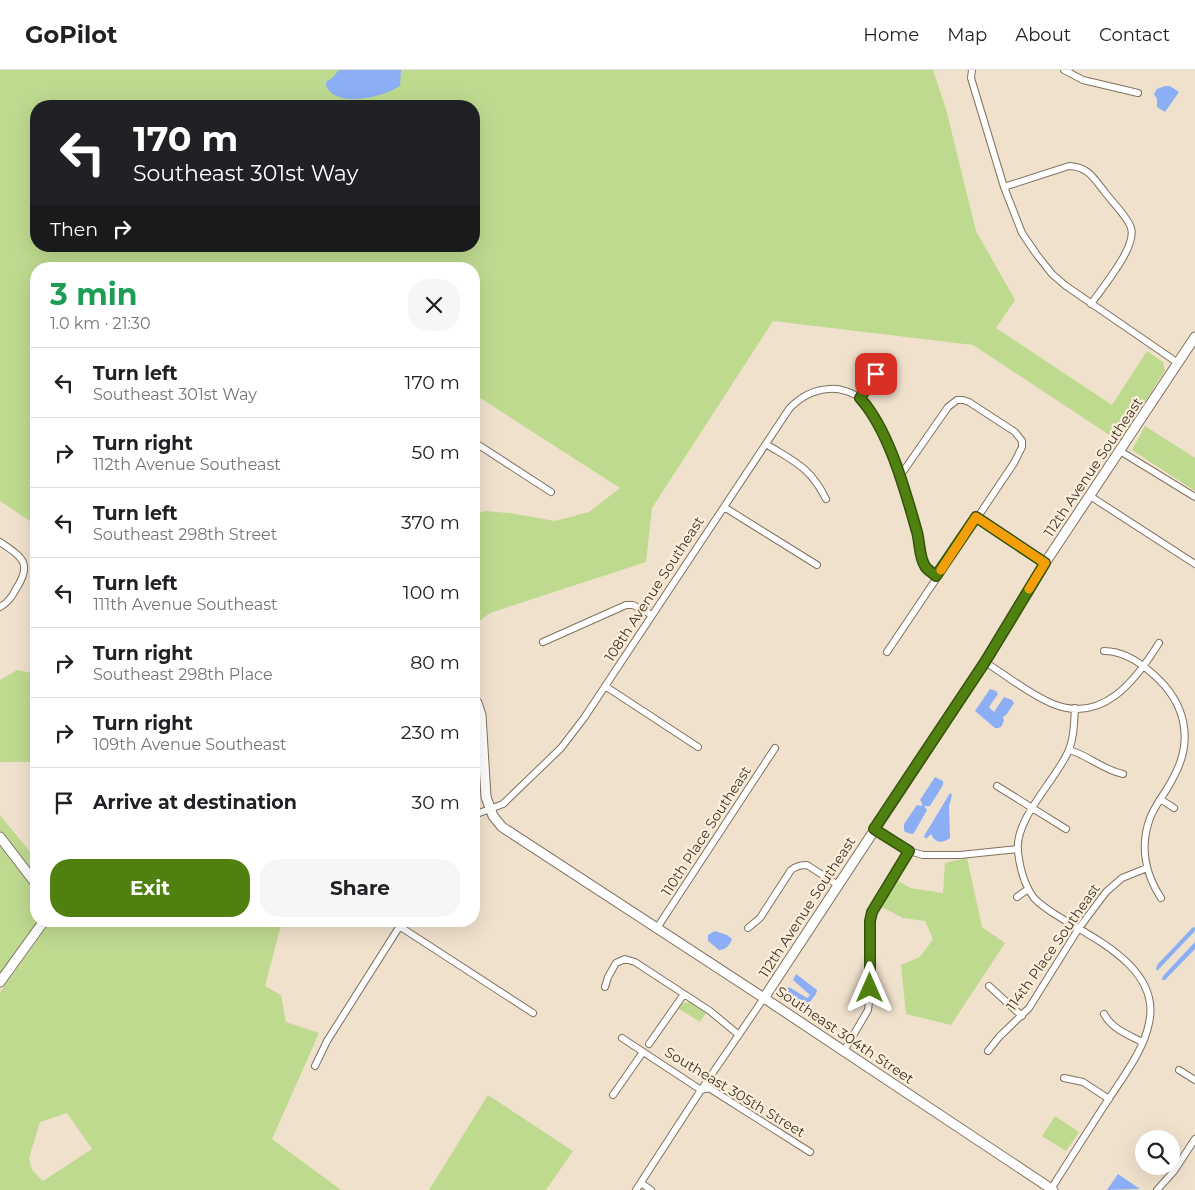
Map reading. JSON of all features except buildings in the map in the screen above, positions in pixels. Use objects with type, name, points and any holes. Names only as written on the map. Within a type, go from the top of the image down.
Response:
[{"type":"street","points":[[972,70],[971,78],[1004,187],[1022,233],[1037,255],[1052,274],[1066,286],[1178,363]]},
{"type":"street","points":[[1064,70],[1083,80],[1138,93]]},
{"type":"street","points":[[1004,187],[1069,166],[1078,166],[1092,176],[1130,224],[1132,235],[1125,254],[1091,304]]},
{"type":"street","name":"112th Avenue Southeast","points":[[636,1190],[985,662],[1045,563],[1195,337]]},
{"type":"street","points":[[876,374],[860,398],[878,422],[900,476],[918,535],[924,564],[936,576]]},
{"type":"street","name":"108th Avenue Southeast","points":[[490,809],[503,804],[561,748],[584,718],[796,401],[813,392],[836,388],[860,398]]},
{"type":"street","points":[[887,652],[936,576],[1014,463],[1023,445],[1021,438],[1015,432],[969,402],[957,400],[945,411],[900,476]]},
{"type":"street","points":[[766,444],[804,467],[814,478],[826,499]]},
{"type":"street","points":[[480,446],[551,492]]},
{"type":"street","points":[[1120,451],[1195,497]]},
{"type":"street","points":[[1090,496],[1195,564]]},
{"type":"street","points":[[724,507],[817,565]]},
{"type":"street","points":[[976,517],[1045,563]]},
{"type":"street","points":[[0,542],[15,552],[24,563],[24,574],[10,598],[0,607]]},
{"type":"street","points":[[543,642],[626,605],[633,605],[652,615]]},
{"type":"street","points":[[985,662],[1047,701],[1075,708],[1095,705],[1112,698],[1129,684],[1145,666],[1159,644]]},
{"type":"street","points":[[1104,651],[1121,653],[1145,666],[1158,678],[1172,694],[1179,708],[1184,726],[1184,749],[1180,764],[1148,822],[1145,843],[1146,868],[1161,898]]},
{"type":"street","points":[[605,686],[698,747]]},
{"type":"street","points":[[1052,1190],[1132,1062],[1149,1023],[1149,1002],[1142,981],[1128,962],[1046,908],[1028,889],[1022,873],[1018,849],[1021,832],[1031,808],[1061,766],[1069,750],[1075,708]]},
{"type":"street","points":[[480,712],[486,797],[490,809],[480,813]]},
{"type":"street","name":"110th Place Southeast","points":[[657,928],[775,748]]},
{"type":"street","points":[[1069,750],[1088,756],[1113,772],[1123,774]]},
{"type":"street","points":[[997,786],[1066,829]]},
{"type":"street","points":[[1160,799],[1174,808]]},
{"type":"street","name":"Southeast 304th Street","points":[[490,809],[497,822],[507,831],[764,998],[1052,1190]]},
{"type":"street","points":[[874,829],[909,851],[918,854],[935,856],[1018,849]]},
{"type":"street","points":[[0,837],[30,876]]},
{"type":"street","points":[[844,1051],[868,1010],[870,994],[870,921],[872,912],[909,851]]},
{"type":"street","points":[[748,928],[760,918],[791,870],[801,865],[807,865],[838,885]]},
{"type":"street","name":"114th Place Southeast","points":[[988,1051],[999,1037],[1022,1016],[1079,928],[1101,898],[1113,885],[1127,876],[1146,868]]},
{"type":"street","points":[[1018,897],[1028,889]]},
{"type":"street","points":[[0,982],[40,927]]},
{"type":"street","points":[[315,1066],[327,1041],[399,927]]},
{"type":"street","points":[[405,927],[533,1013]]},
{"type":"street","points":[[606,988],[608,977],[613,967],[620,960],[625,959],[635,962],[710,1011],[739,1035]]},
{"type":"street","points":[[989,986],[1022,1016]]},
{"type":"street","points":[[649,1044],[684,994]]},
{"type":"street","points":[[1104,1014],[1115,1028],[1142,1042]]},
{"type":"street","name":"Southeast 305th Street","points":[[622,1038],[701,1090],[709,1088],[810,1152]]},
{"type":"street","points":[[613,1096],[643,1052]]},
{"type":"street","points":[[1179,1070],[1195,1080]]},
{"type":"street","points":[[1064,1078],[1083,1082],[1109,1099]]},
{"type":"street","points":[[1157,1190],[1174,1171],[1195,1139]]},
{"type":"street","points":[[640,1183],[651,1190]]},
{"type":"green space","points":[[0,70],[933,70],[946,109],[976,231],[1015,300],[996,328],[1112,405],[1147,351],[1163,362],[1165,370],[1120,442],[973,345],[773,321],[652,508],[646,562],[490,613],[480,620],[480,513],[484,511],[510,513],[555,521],[589,512],[620,488],[480,398],[480,262],[30,262],[30,521],[0,501]]},
{"type":"green space","points":[[1145,426],[1195,458],[1195,491],[1132,450]]},
{"type":"green space","points":[[17,670],[30,673],[30,762],[0,762],[0,680]]},
{"type":"green space","points":[[0,815],[30,852],[30,868],[0,830]]},
{"type":"green space","points":[[0,841],[30,881],[30,927],[36,927],[0,975]]},
{"type":"green space","points":[[967,858],[982,927],[1005,943],[951,1025],[906,1014],[901,965],[920,957],[933,939],[925,921],[903,918],[880,906],[897,880],[910,888],[943,893],[945,863]]},
{"type":"green space","points":[[47,927],[280,927],[265,986],[281,995],[286,1022],[319,1033],[272,1139],[341,1190],[0,1190],[0,992]],"holes":[[[67,1113],[92,1149],[43,1181],[32,1170],[29,1158],[40,1122]]]},
{"type":"green space","points":[[690,1002],[706,1013],[700,1022],[678,1008],[683,1003]]},
{"type":"green space","points":[[488,1095],[573,1151],[546,1190],[429,1190]]},
{"type":"green space","points":[[1055,1116],[1079,1132],[1066,1151],[1042,1136]]},
{"type":"water","points":[[339,70],[401,70],[400,86],[372,97],[350,99],[340,97],[332,93],[326,86],[326,82]]},
{"type":"water","points":[[1170,86],[1179,92],[1165,112],[1157,107],[1157,99],[1154,94],[1157,89]]},
{"type":"water","points":[[990,689],[998,694],[989,707],[994,712],[1004,697],[1012,700],[1014,703],[1003,717],[1004,721],[1001,727],[998,728],[995,728],[975,711]]},
{"type":"water","points":[[935,777],[943,781],[943,785],[930,806],[924,806],[927,810],[914,833],[905,832],[904,824],[917,805],[922,806],[920,800]]},
{"type":"water","points":[[950,793],[952,795],[949,806],[950,838],[939,842],[931,834],[925,838],[924,836]]},
{"type":"water","points":[[1195,927],[1195,931],[1156,970],[1157,965]]},
{"type":"water","points":[[715,931],[732,939],[726,948],[719,950],[708,941],[708,935]]},
{"type":"water","points":[[1195,942],[1195,949],[1165,980],[1162,980],[1163,976]]},
{"type":"water","points":[[796,974],[817,990],[806,1007],[785,995],[786,989],[789,987],[807,998],[810,995],[793,980]]},
{"type":"water","points":[[1118,1174],[1140,1189],[1107,1190]]},
{"type":"slow traffic","points":[[941,570],[976,517],[1045,563],[1029,589]]},
{"type":"route","points":[[870,988],[870,921],[872,912],[886,886],[909,851],[874,829],[985,662],[1045,563],[976,517],[936,576],[925,567],[918,535],[900,476],[878,422],[860,398],[876,374]]}]
